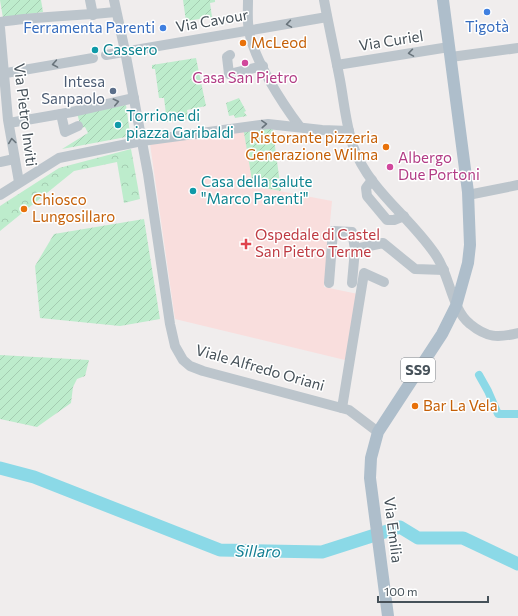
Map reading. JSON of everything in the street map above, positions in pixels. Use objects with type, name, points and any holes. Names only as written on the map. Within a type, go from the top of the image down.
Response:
[{"type":"main road","name":"SS9","points":[[378,432],[442,334],[456,306],[468,263],[470,245],[468,196],[443,0]]},
{"type":"main road","name":"Via Emilia","points":[[378,432],[371,458],[370,478],[388,616]]},
{"type":"street","points":[[90,0],[93,14]]},
{"type":"street","name":"Viale Alfredo Oriani","points":[[114,0],[125,51],[155,214],[170,324],[175,346],[181,359],[190,366],[203,371],[342,408],[358,415],[378,432]]},
{"type":"street","points":[[248,0],[249,30],[263,66],[284,105],[300,127]]},
{"type":"street","points":[[324,0],[338,65],[349,131],[360,161],[372,180],[425,240],[444,270],[456,306],[468,323],[482,332],[499,338],[518,333]]},
{"type":"street","points":[[0,22],[31,17],[116,12]]},
{"type":"street","name":"Via Cavour","points":[[106,55],[327,17]]},
{"type":"street","name":"Via Pietro Inviti","points":[[0,28],[6,121],[19,182]]},
{"type":"street","name":"Via Curiel","points":[[338,65],[450,52],[518,48]]},
{"type":"street","points":[[230,55],[227,57],[229,74],[263,66]]},
{"type":"street","points":[[2,74],[93,58]]},
{"type":"street","points":[[6,121],[61,114],[134,98]]},
{"type":"street","points":[[61,114],[65,132],[78,126]]},
{"type":"street","points":[[0,195],[59,158],[142,141],[268,124],[322,130],[349,131]]},
{"type":"street","points":[[0,162],[14,159]]},
{"type":"street","points":[[372,180],[366,188],[367,196],[388,220],[394,220],[404,216]]},
{"type":"street","points":[[468,196],[518,185]]},
{"type":"street","points":[[329,282],[333,231],[352,232],[355,249],[352,283]]},
{"type":"street","points":[[355,249],[383,243],[415,269],[444,270]]},
{"type":"street","points":[[342,408],[364,273],[384,282]]},
{"type":"shaded area","name":"Ospedale di Castel San Pietro Terme","points":[[244,129],[253,186],[332,201],[324,287],[358,294],[345,360],[175,319],[150,144]]},
{"type":"green space","points":[[0,0],[41,0],[43,12],[3,18]]},
{"type":"green space","points":[[183,0],[215,0],[215,2],[210,3],[212,17],[186,21]]},
{"type":"green space","points":[[196,58],[206,106],[187,110],[188,119],[167,122],[164,98],[159,98],[155,69],[152,69],[152,65]]},
{"type":"green space","points":[[239,98],[247,116],[235,118],[234,115],[229,116],[226,103]]},
{"type":"green space","points":[[126,105],[130,133],[126,137],[62,149],[88,133],[85,127],[81,128],[77,113]]},
{"type":"green space","points":[[272,124],[281,191],[253,186],[243,127]]},
{"type":"green space","points":[[131,149],[140,199],[124,203],[117,162],[74,171],[0,231],[0,206],[59,168]]},
{"type":"green space","points":[[144,219],[160,319],[120,326],[40,318],[35,266],[54,234]]},
{"type":"green space","points":[[0,355],[89,360],[85,376],[77,379],[73,387],[71,403],[37,427],[0,419]]},
{"type":"waterway","points":[[479,375],[498,414],[518,414]]},
{"type":"waterway","name":"Sillaro","points":[[0,468],[34,477],[220,550],[322,552],[400,527],[418,538],[463,538],[518,564]]},
{"type":"place","name":"Tigotà","points":[[487,12]]},
{"type":"place","name":"Ferramenta Parenti","points":[[163,28]]},
{"type":"place","name":"McLeod","points":[[243,43]]},
{"type":"place","name":"Cassero","points":[[95,50]]},
{"type":"place","name":"Casa San Pietro","points":[[245,63]]},
{"type":"place","name":"Intesa Sanpaolo","points":[[113,91]]},
{"type":"place","name":"Torrione di piazza Garibaldi","points":[[118,125]]},
{"type":"place","name":"Ristorante pizzeria Generazione Wilma","points":[[386,147]]},
{"type":"place","name":"Albergo Due Portoni","points":[[390,167]]},
{"type":"place","name":"Casa della salute \"Marco Parenti\"","points":[[193,191]]},
{"type":"place","name":"Chiosco Lungosillaro","points":[[24,209]]},
{"type":"place","name":"Ospedale di Castel San Pietro Terme","points":[[246,244]]},
{"type":"place","name":"Bar La Vela","points":[[415,406]]}]
